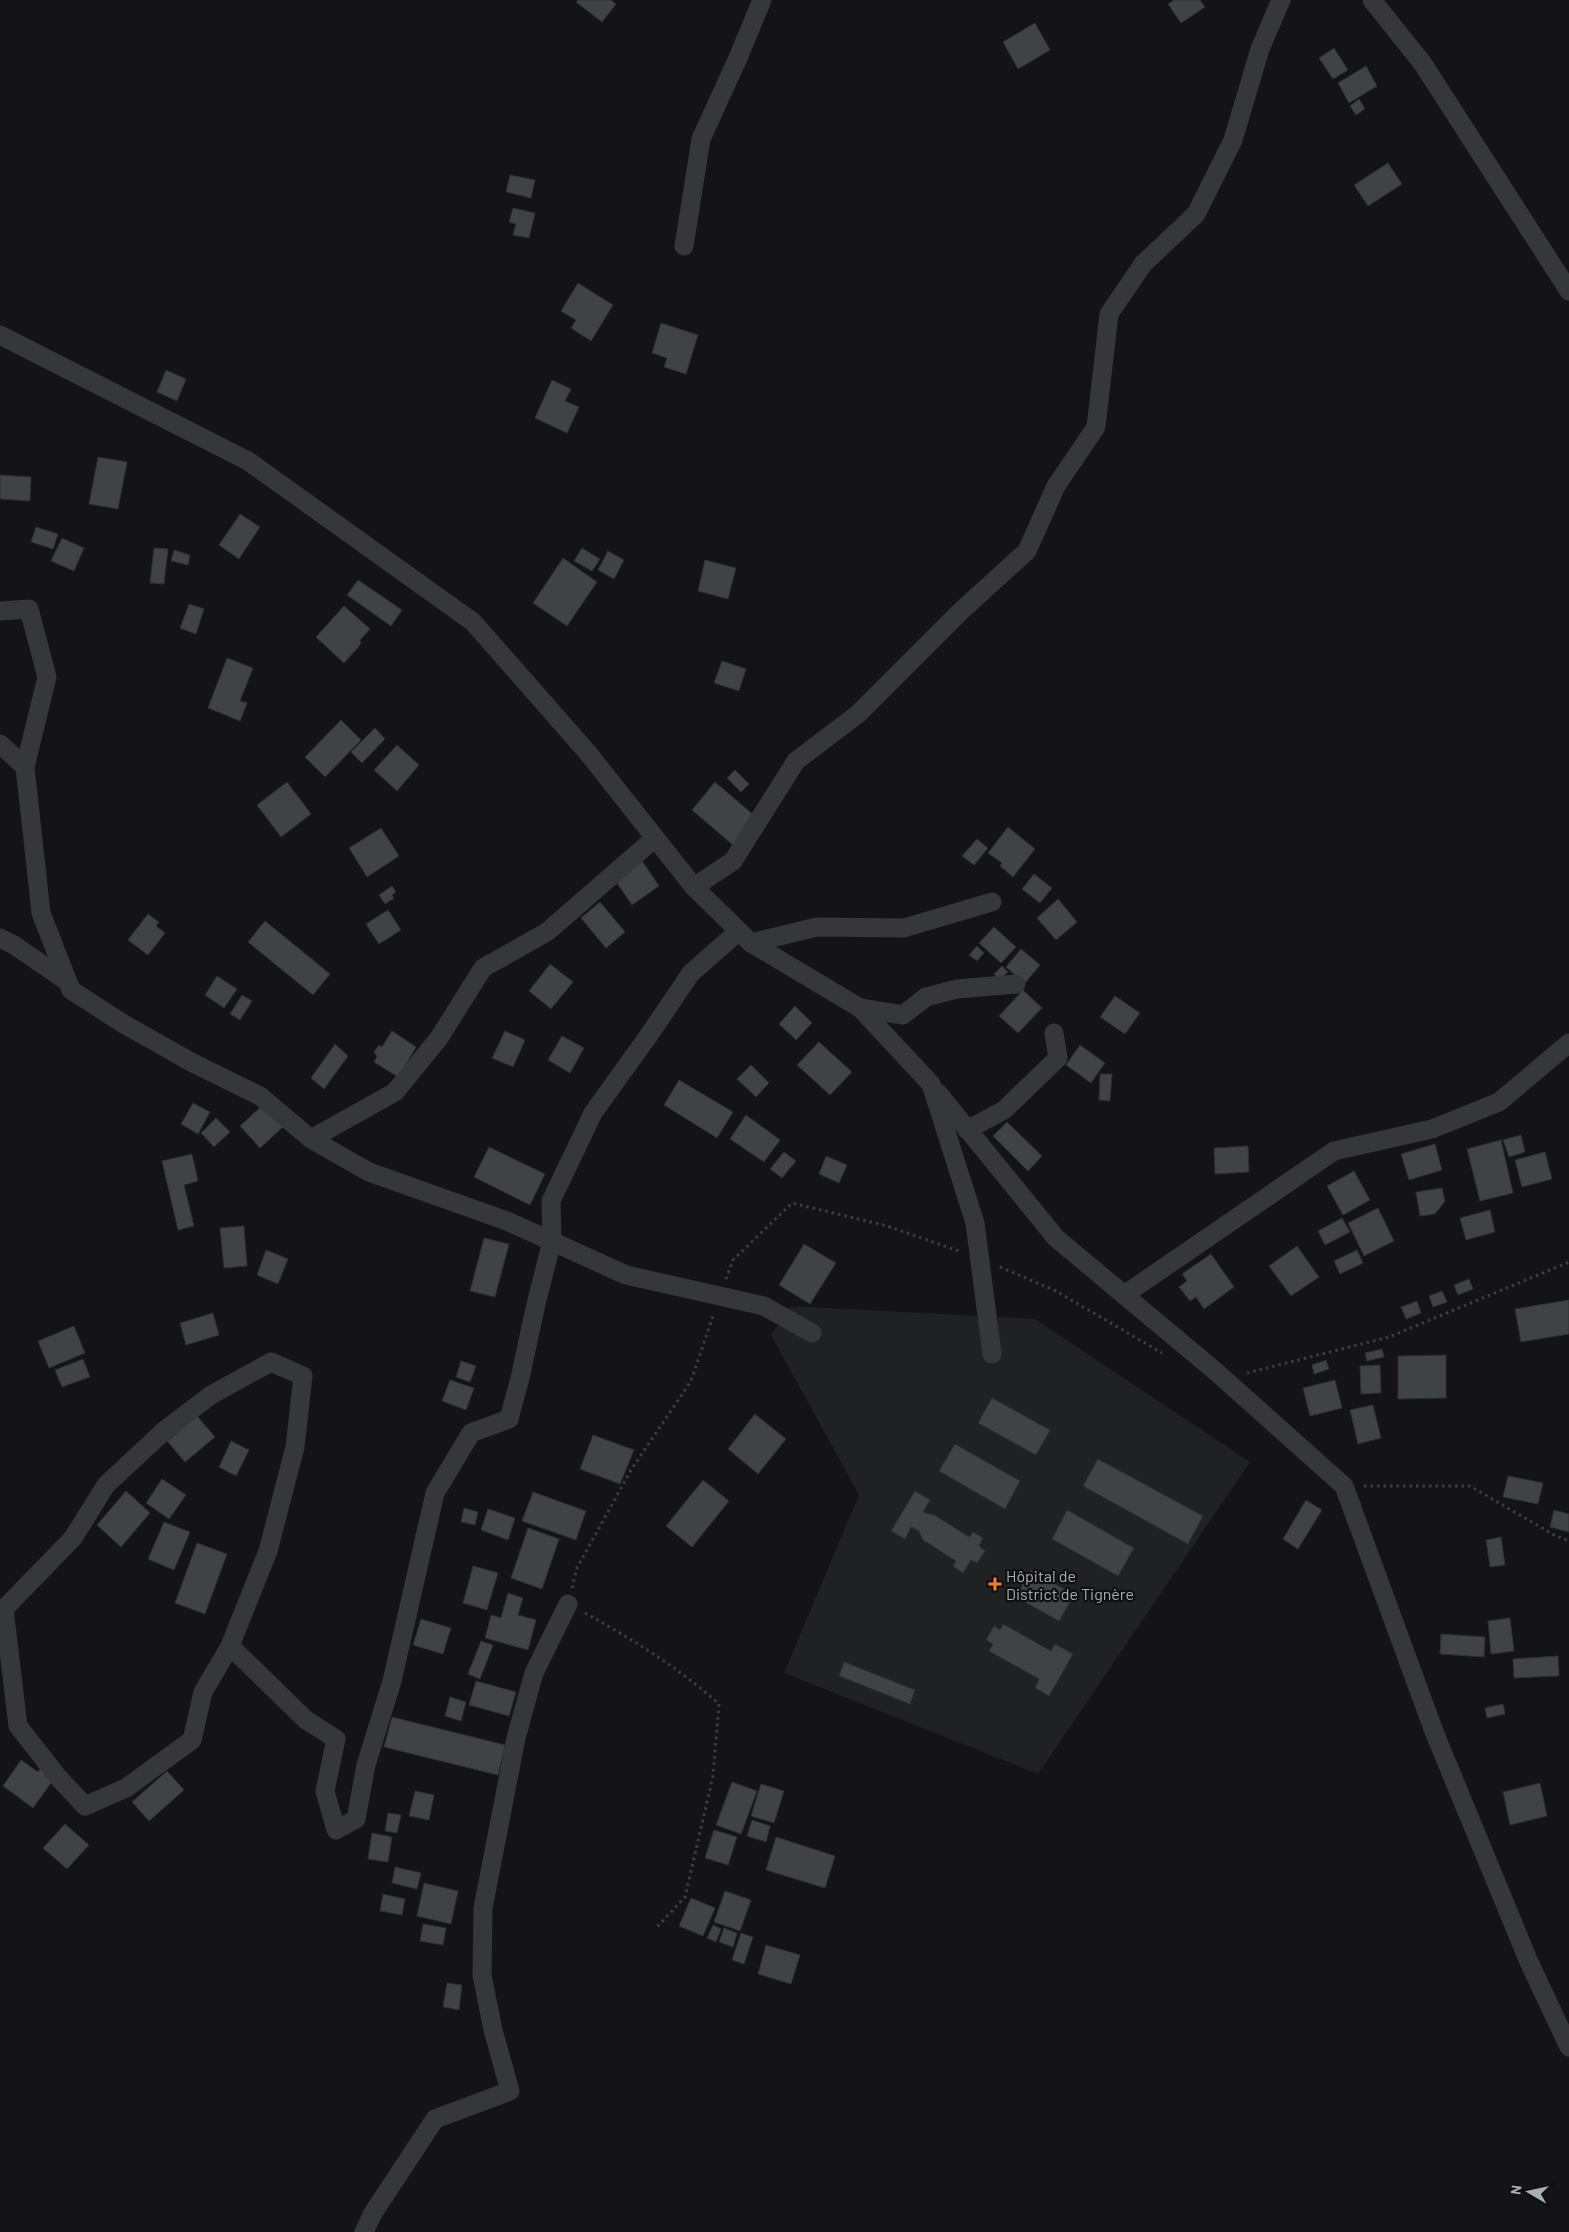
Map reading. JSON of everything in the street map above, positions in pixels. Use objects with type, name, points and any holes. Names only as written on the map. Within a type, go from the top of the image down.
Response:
[{"type":"street","points":[[684,246],[701,139],[762,0]]},
{"type":"street","points":[[694,887],[733,861],[796,761],[858,714],[961,611],[1027,551],[1056,486],[1096,427],[1108,314],[1142,264],[1196,214],[1233,140],[1260,49],[1281,0]]},
{"type":"street","points":[[1372,0],[1423,64],[1569,291]]},
{"type":"street","points":[[0,335],[248,461],[473,622],[588,752],[694,887],[745,937],[860,1008],[931,1084],[1056,1238],[1225,1379],[1344,1486],[1435,1734],[1529,1962],[1569,2047]]},
{"type":"street","points":[[0,611],[29,609],[47,677],[25,767],[41,913],[71,990],[122,1024],[260,1096],[311,1139],[369,1172],[507,1221],[626,1275],[764,1306],[812,1333]]},
{"type":"street","points":[[0,744],[25,767]]},
{"type":"street","points":[[311,1139],[395,1092],[439,1038],[483,968],[547,932],[655,838]]},
{"type":"street","points":[[230,1646],[306,1720],[336,1739],[325,1791],[336,1830],[356,1819],[366,1765],[392,1681],[436,1492],[471,1433],[509,1419],[552,1241],[550,1201],[592,1113],[649,1035],[691,973],[745,937],[817,927],[904,928],[992,902]]},
{"type":"street","points":[[0,938],[68,982]]},
{"type":"street","points":[[860,1008],[903,1015],[926,997],[956,989],[1016,984]]},
{"type":"street","points":[[967,1130],[1004,1110],[1058,1058],[1054,1033]]},
{"type":"street","points":[[1124,1295],[1334,1151],[1432,1129],[1500,1102],[1569,1043]]},
{"type":"street","points":[[931,1084],[975,1223],[992,1354]]},
{"type":"street","points":[[271,1362],[303,1376],[295,1447],[268,1551],[230,1646],[203,1692],[192,1740],[126,1788],[85,1806],[58,1777],[18,1726],[4,1609],[73,1538],[106,1485],[165,1430],[212,1395],[271,1362]]},
{"type":"street","points":[[364,2232],[373,2213],[435,2118],[510,2091],[493,2030],[482,1975],[483,1908],[516,1738],[534,1673],[568,1604]]},
{"type":"path","points":[[657,1927],[685,1897],[713,1776],[719,1704],[693,1681],[677,1670],[615,1629],[568,1604],[577,1568],[631,1470],[691,1381],[733,1260],[792,1203],[887,1226],[980,1258],[1056,1291],[1163,1353]]},
{"type":"path","points":[[1225,1379],[1388,1337],[1569,1262]]},
{"type":"path","points":[[1344,1486],[1470,1486],[1554,1535],[1569,1541]]},
{"type":"shaded area","name":"Hôpital de District de Tignère","points":[[791,1306],[1035,1319],[1250,1462],[1038,1774],[784,1673],[859,1495],[771,1335]]},
{"type":"building","points":[[578,0],[611,0],[616,4],[602,22],[576,2]]},
{"type":"building","points":[[1174,0],[1200,0],[1205,7],[1181,23],[1168,4]]},
{"type":"building","points":[[1035,23],[1050,50],[1018,69],[1003,42]]},
{"type":"building","points":[[1334,48],[1348,70],[1333,79],[1319,58]]},
{"type":"building","points":[[1366,66],[1377,86],[1349,103],[1338,83]]},
{"type":"building","points":[[1359,99],[1365,109],[1356,115],[1350,106]]},
{"type":"building","points":[[1388,163],[1402,184],[1368,206],[1354,185]]},
{"type":"building","points":[[510,175],[535,180],[531,198],[506,192]]},
{"type":"building","points":[[513,208],[535,213],[529,238],[513,235],[516,224],[509,222]]},
{"type":"building","points":[[578,283],[613,305],[591,341],[571,328],[576,320],[561,311]]},
{"type":"building","points":[[661,323],[698,335],[686,374],[664,367],[667,358],[652,353]]},
{"type":"building","points":[[166,370],[186,379],[177,401],[157,392]]},
{"type":"building","points":[[552,380],[571,389],[565,401],[579,407],[567,433],[535,418]]},
{"type":"building","points":[[98,457],[127,462],[118,509],[89,504]]},
{"type":"building","points":[[0,475],[31,477],[30,501],[0,499]]},
{"type":"building","points":[[240,514],[260,527],[239,559],[219,545]]},
{"type":"building","points":[[36,527],[58,534],[53,549],[31,542]]},
{"type":"building","points":[[62,538],[84,548],[74,571],[51,561]]},
{"type":"building","points":[[154,548],[168,549],[164,584],[150,583]]},
{"type":"building","points":[[582,548],[600,559],[592,571],[574,561]]},
{"type":"building","points":[[174,550],[190,555],[188,565],[171,561]]},
{"type":"building","points":[[608,551],[624,560],[614,579],[598,570]]},
{"type":"building","points":[[563,558],[597,582],[567,626],[533,603]]},
{"type":"building","points":[[705,560],[736,568],[728,599],[698,591]]},
{"type":"building","points":[[358,580],[402,610],[391,626],[347,595]]},
{"type":"building","points":[[189,604],[204,609],[196,634],[180,628]]},
{"type":"building","points":[[344,606],[370,629],[360,640],[361,644],[344,663],[316,637]]},
{"type":"building","points":[[227,658],[253,668],[240,701],[247,703],[240,721],[208,708]]},
{"type":"building","points":[[722,661],[746,669],[739,691],[714,683]]},
{"type":"building","points":[[341,720],[361,740],[325,777],[305,757]]},
{"type":"building","points":[[375,728],[385,739],[362,763],[351,752]]},
{"type":"building","points":[[397,745],[419,765],[397,791],[374,770]]},
{"type":"building","points":[[735,770],[749,784],[741,792],[727,778]]},
{"type":"building","points":[[287,782],[311,814],[281,837],[257,805]]},
{"type":"building","points":[[715,782],[756,817],[733,845],[692,810]]},
{"type":"building","points":[[1008,827],[1035,849],[1013,877],[1000,866],[1002,863],[988,853]]},
{"type":"building","points":[[381,828],[399,856],[367,877],[349,848]]},
{"type":"building","points":[[977,839],[988,848],[974,865],[962,856]]},
{"type":"building","points":[[642,861],[659,886],[632,905],[615,880]]},
{"type":"building","points":[[1034,874],[1052,888],[1040,903],[1022,889]]},
{"type":"building","points":[[392,886],[396,892],[392,895],[394,898],[385,904],[379,895]]},
{"type":"building","points":[[1058,899],[1077,922],[1056,940],[1037,918]]},
{"type":"building","points":[[600,902],[625,932],[606,948],[581,918]]},
{"type":"building","points":[[388,910],[401,930],[379,944],[366,924]]},
{"type":"building","points":[[148,914],[159,922],[156,926],[165,933],[148,955],[128,940]]},
{"type":"building","points":[[265,921],[330,974],[313,995],[248,942]]},
{"type":"building","points":[[994,927],[1016,947],[1001,963],[979,943]]},
{"type":"building","points":[[977,946],[984,953],[977,961],[969,955]]},
{"type":"building","points":[[1021,949],[1040,965],[1025,983],[1006,967]]},
{"type":"building","points":[[550,964],[573,982],[551,1009],[529,991]]},
{"type":"building","points":[[1002,966],[1008,972],[1000,979],[994,974]]},
{"type":"building","points":[[217,976],[237,989],[224,1008],[205,995]]},
{"type":"building","points":[[1023,990],[1042,1008],[1018,1033],[999,1016]]},
{"type":"building","points":[[242,995],[252,1001],[240,1020],[230,1014]]},
{"type":"building","points":[[1115,996],[1140,1013],[1125,1034],[1100,1017]]},
{"type":"building","points":[[795,1006],[812,1023],[796,1040],[779,1024]]},
{"type":"building","points":[[392,1031],[416,1047],[398,1077],[374,1062],[377,1056],[374,1052],[379,1045],[382,1047]]},
{"type":"building","points":[[505,1031],[525,1040],[513,1067],[492,1058]]},
{"type":"building","points":[[562,1036],[584,1048],[570,1073],[548,1060]]},
{"type":"building","points":[[819,1042],[852,1072],[830,1095],[797,1065]]},
{"type":"building","points":[[335,1044],[348,1056],[324,1089],[311,1078]]},
{"type":"building","points":[[1080,1045],[1105,1063],[1091,1083],[1066,1065]]},
{"type":"building","points":[[751,1065],[769,1083],[756,1097],[737,1079]]},
{"type":"building","points":[[1100,1074],[1112,1074],[1110,1101],[1099,1100]]},
{"type":"building","points":[[679,1080],[733,1112],[717,1138],[664,1105]]},
{"type":"building","points":[[193,1103],[210,1112],[198,1134],[181,1124]]},
{"type":"building","points":[[264,1104],[284,1126],[260,1148],[240,1126]]},
{"type":"building","points":[[746,1115],[780,1140],[764,1162],[730,1139]]},
{"type":"building","points":[[216,1118],[230,1132],[214,1147],[201,1133]]},
{"type":"building","points":[[1007,1122],[1042,1156],[1028,1171],[993,1136]]},
{"type":"building","points":[[1521,1135],[1525,1152],[1509,1157],[1503,1140]]},
{"type":"building","points":[[1501,1140],[1513,1193],[1480,1201],[1467,1149]]},
{"type":"building","points":[[1435,1144],[1442,1170],[1409,1180],[1401,1154]]},
{"type":"building","points":[[1248,1146],[1249,1172],[1215,1174],[1214,1148]]},
{"type":"building","points":[[489,1147],[545,1174],[530,1205],[474,1177]]},
{"type":"building","points":[[784,1152],[796,1161],[782,1178],[770,1169]]},
{"type":"building","points":[[1545,1152],[1552,1179],[1522,1187],[1515,1160]]},
{"type":"building","points":[[192,1154],[198,1181],[184,1185],[194,1226],[178,1230],[162,1161]]},
{"type":"building","points":[[826,1156],[847,1165],[839,1183],[819,1174]]},
{"type":"building","points":[[1354,1171],[1370,1200],[1343,1215],[1327,1186]]},
{"type":"building","points":[[1442,1188],[1445,1201],[1435,1214],[1420,1216],[1416,1192]]},
{"type":"building","points":[[1378,1208],[1394,1241],[1364,1256],[1348,1223]]},
{"type":"building","points":[[1490,1210],[1495,1232],[1466,1240],[1460,1218]]},
{"type":"building","points":[[1342,1218],[1350,1232],[1325,1245],[1318,1231]]},
{"type":"building","points":[[244,1226],[247,1266],[224,1268],[220,1228]]},
{"type":"building","points":[[484,1238],[509,1244],[495,1297],[470,1291]]},
{"type":"building","points":[[804,1244],[836,1263],[810,1304],[779,1285]]},
{"type":"building","points":[[1297,1246],[1319,1277],[1291,1296],[1269,1266]]},
{"type":"building","points":[[266,1250],[288,1259],[278,1284],[257,1275]]},
{"type":"building","points":[[1357,1250],[1363,1263],[1340,1274],[1334,1261]]},
{"type":"building","points":[[1211,1254],[1234,1287],[1204,1309],[1196,1297],[1190,1301],[1179,1287],[1187,1281],[1182,1274]]},
{"type":"building","points":[[1469,1279],[1473,1289],[1458,1295],[1454,1285]]},
{"type":"building","points":[[1442,1291],[1447,1302],[1433,1307],[1429,1296]]},
{"type":"building","points":[[1569,1300],[1569,1334],[1521,1342],[1515,1309]]},
{"type":"building","points":[[1417,1301],[1421,1313],[1406,1319],[1401,1307]]},
{"type":"building","points":[[213,1313],[219,1335],[186,1345],[180,1323]]},
{"type":"building","points":[[74,1326],[85,1353],[49,1368],[38,1341]]},
{"type":"building","points":[[1382,1349],[1384,1357],[1367,1361],[1365,1353]]},
{"type":"building","points":[[1446,1355],[1446,1398],[1398,1399],[1398,1356]]},
{"type":"building","points":[[83,1359],[90,1377],[62,1387],[55,1370]]},
{"type":"building","points":[[1326,1360],[1329,1369],[1314,1374],[1312,1365]]},
{"type":"building","points":[[461,1361],[476,1366],[470,1382],[456,1377]]},
{"type":"building","points":[[1380,1365],[1381,1393],[1361,1394],[1360,1366]]},
{"type":"building","points":[[450,1380],[474,1388],[466,1410],[442,1401]]},
{"type":"building","points":[[1335,1380],[1342,1408],[1310,1416],[1303,1388]]},
{"type":"building","points":[[992,1398],[1050,1430],[1036,1455],[978,1423]]},
{"type":"building","points":[[1373,1405],[1381,1438],[1358,1444],[1350,1410]]},
{"type":"building","points":[[755,1414],[786,1439],[758,1474],[728,1449]]},
{"type":"building","points":[[197,1416],[215,1437],[185,1462],[167,1441]]},
{"type":"building","points":[[593,1435],[634,1450],[620,1484],[580,1469]]},
{"type":"building","points":[[231,1441],[249,1450],[236,1476],[219,1467]]},
{"type":"building","points":[[955,1444],[1020,1481],[1005,1509],[939,1471]]},
{"type":"building","points":[[1098,1459],[1203,1516],[1188,1544],[1083,1486]]},
{"type":"building","points":[[1508,1476],[1543,1483],[1538,1504],[1503,1497]]},
{"type":"building","points":[[162,1479],[186,1495],[169,1519],[146,1503]]},
{"type":"building","points":[[703,1480],[729,1501],[692,1547],[666,1526]]},
{"type":"building","points":[[126,1491],[150,1513],[121,1547],[97,1525]]},
{"type":"building","points":[[915,1491],[930,1500],[923,1512],[936,1516],[969,1537],[973,1532],[983,1538],[979,1546],[985,1551],[977,1563],[971,1560],[963,1573],[953,1566],[956,1561],[923,1540],[919,1531],[911,1527],[905,1539],[891,1531]]},
{"type":"building","points":[[533,1492],[586,1511],[576,1540],[522,1521]]},
{"type":"building","points":[[1306,1500],[1322,1510],[1298,1549],[1283,1539]]},
{"type":"building","points":[[464,1508],[478,1512],[475,1525],[461,1522]]},
{"type":"building","points":[[488,1509],[515,1518],[508,1540],[481,1530]]},
{"type":"building","points":[[1067,1510],[1134,1548],[1118,1576],[1052,1539]]},
{"type":"building","points":[[1554,1510],[1569,1514],[1569,1532],[1550,1527]]},
{"type":"building","points":[[164,1522],[190,1532],[174,1570],[148,1559]]},
{"type":"building","points":[[528,1528],[559,1539],[542,1589],[511,1578]]},
{"type":"building","points":[[1501,1537],[1505,1565],[1490,1567],[1486,1540]]},
{"type":"building","points":[[197,1543],[227,1554],[205,1614],[175,1603]]},
{"type":"building","points":[[473,1566],[498,1573],[487,1610],[463,1603]]},
{"type":"building","points":[[1031,1570],[1074,1595],[1059,1621],[1016,1597]]},
{"type":"building","points":[[508,1593],[523,1598],[518,1615],[536,1620],[528,1650],[485,1638],[491,1615],[501,1618]]},
{"type":"building","points":[[1510,1618],[1514,1651],[1491,1654],[1488,1621]]},
{"type":"building","points":[[421,1619],[451,1628],[443,1654],[413,1645]]},
{"type":"building","points":[[1003,1624],[1051,1651],[1055,1644],[1073,1654],[1049,1696],[1035,1688],[1039,1679],[989,1651],[993,1644],[986,1640],[994,1626],[1000,1630]]},
{"type":"building","points":[[1441,1634],[1485,1637],[1484,1657],[1440,1654]]},
{"type":"building","points":[[481,1641],[493,1645],[480,1679],[468,1674]]},
{"type":"building","points":[[1558,1656],[1559,1676],[1514,1678],[1513,1659]]},
{"type":"building","points":[[844,1662],[915,1690],[910,1704],[839,1676]]},
{"type":"building","points":[[476,1681],[516,1692],[509,1716],[469,1705]]},
{"type":"building","points":[[450,1697],[466,1702],[461,1721],[445,1716]]},
{"type":"building","points":[[1503,1704],[1505,1714],[1487,1718],[1485,1708]]},
{"type":"building","points":[[392,1717],[505,1745],[498,1775],[384,1747]]},
{"type":"building","points":[[21,1760],[38,1772],[42,1766],[56,1776],[33,1808],[3,1786]]},
{"type":"building","points":[[167,1771],[184,1790],[149,1821],[132,1802]]},
{"type":"building","points":[[732,1782],[757,1791],[741,1834],[716,1825]]},
{"type":"building","points":[[1540,1783],[1547,1816],[1510,1825],[1503,1792]]},
{"type":"building","points":[[761,1784],[784,1791],[774,1823],[751,1816]]},
{"type":"building","points":[[415,1791],[434,1795],[429,1820],[409,1816]]},
{"type":"building","points":[[388,1813],[401,1815],[397,1833],[385,1831]]},
{"type":"building","points":[[752,1820],[770,1826],[766,1842],[747,1836]]},
{"type":"building","points":[[65,1824],[89,1845],[67,1869],[43,1848]]},
{"type":"building","points":[[714,1830],[737,1837],[728,1865],[705,1858]]},
{"type":"building","points":[[372,1833],[392,1837],[388,1862],[368,1859]]},
{"type":"building","points":[[776,1837],[835,1856],[825,1888],[766,1870]]},
{"type":"building","points":[[395,1867],[421,1873],[417,1889],[392,1883]]},
{"type":"building","points":[[424,1883],[458,1891],[451,1924],[417,1916]]},
{"type":"building","points":[[725,1891],[751,1900],[740,1931],[714,1922]]},
{"type":"building","points":[[383,1894],[405,1899],[402,1915],[380,1911]]},
{"type":"building","points":[[691,1898],[715,1908],[703,1936],[679,1926]]},
{"type":"building","points":[[423,1924],[446,1928],[443,1945],[420,1941]]},
{"type":"building","points":[[713,1925],[721,1929],[716,1942],[707,1938]]},
{"type":"building","points":[[724,1928],[737,1933],[733,1947],[719,1942]]},
{"type":"building","points":[[741,1933],[753,1937],[744,1964],[732,1960]]},
{"type":"building","points":[[766,1945],[800,1955],[791,1984],[758,1974]]},
{"type":"building","points":[[447,1983],[462,1985],[459,2010],[443,2007]]},
{"type":"place","name":"Hôpital de District de Tignère","points":[[995,1584]]}]
